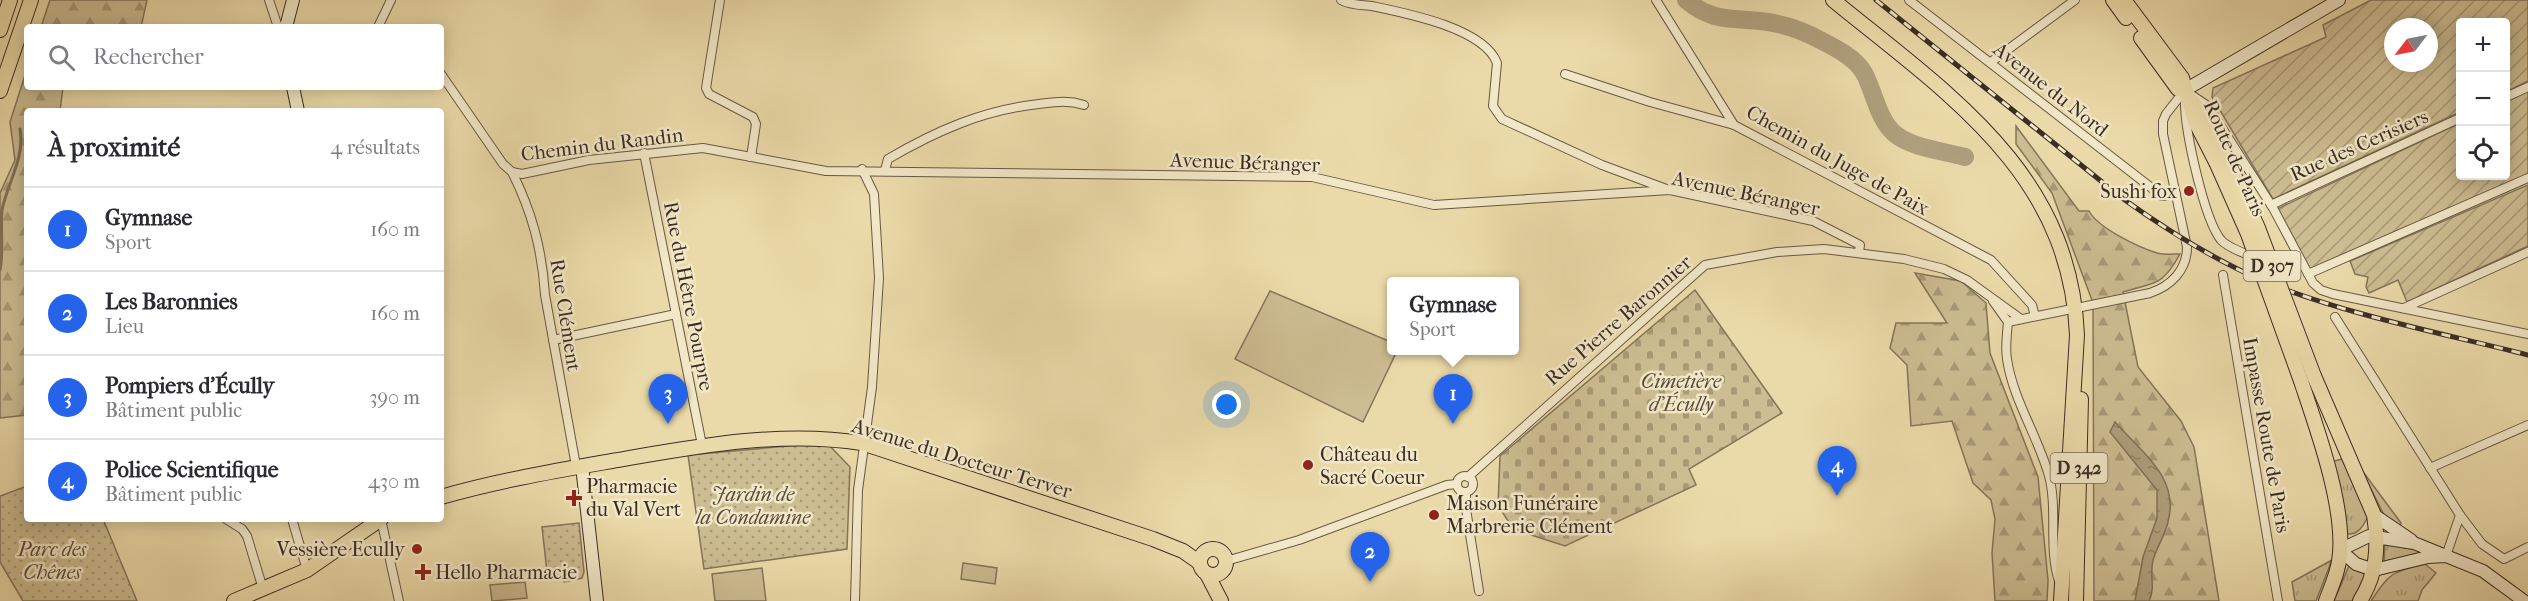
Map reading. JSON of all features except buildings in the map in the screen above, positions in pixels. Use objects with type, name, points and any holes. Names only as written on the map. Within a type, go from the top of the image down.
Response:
[{"type":"main road","points":[[0,30],[10,0]]},
{"type":"main road","points":[[0,91],[31,0]]},
{"type":"main road","points":[[286,24],[293,0]]},
{"type":"main road","name":"D 342","points":[[1833,0],[1957,103],[2011,158],[2033,189],[2061,246],[2075,309],[2082,359],[2076,601]]},
{"type":"main road","name":"D 307","points":[[2113,0],[2178,89],[2185,90],[2182,78],[2124,0]]},
{"type":"main road","points":[[2185,90],[2339,0]]},
{"type":"main road","points":[[294,90],[297,108]]},
{"type":"main road","name":"Route de Paris","points":[[2185,90],[2195,122],[2221,159],[2248,234],[2308,379],[2374,515],[2377,536],[2374,570],[2360,601]]},
{"type":"main road","name":"D 342","points":[[2062,596],[2077,335]]},
{"type":"main road","name":"Route de Paris","points":[[2308,379],[2331,486],[2340,550],[2335,579],[2325,601]]},
{"type":"main road","name":"Avenue du Docteur Terver","points":[[444,497],[702,445],[831,438],[862,443],[1183,551],[1204,563]]},
{"type":"main road","points":[[581,470],[597,601]]},
{"type":"main road","points":[[2374,515],[2414,543]]},
{"type":"main road","points":[[234,601],[307,570],[377,522]]},
{"type":"main road","points":[[2446,556],[2428,557],[2374,570],[2356,564],[2340,550],[2363,537],[2377,536],[2414,543],[2483,571],[2524,601]]},
{"type":"main road","points":[[1204,563],[1219,550],[1224,567],[1221,600]]},
{"type":"main road","points":[[1204,563],[1215,575],[1224,567]]},
{"type":"main road","points":[[1204,563],[1221,600]]},
{"type":"street","points":[[269,0],[277,24]]},
{"type":"street","points":[[379,24],[391,0]]},
{"type":"street","points":[[720,0],[706,88],[709,94],[753,117],[756,124],[751,158]]},
{"type":"street","points":[[1341,0],[1437,22],[1471,38],[1495,57],[1497,63],[1493,106],[1502,119],[1602,165],[1670,190]]},
{"type":"street","name":"Chemin du Juge de Paix","points":[[1656,0],[1734,125],[1991,260],[2032,305],[2035,316]]},
{"type":"street","name":"Avenue du Nord","points":[[1909,0],[2162,195],[2176,194]]},
{"type":"street","points":[[1991,62],[2075,0]]},
{"type":"street","points":[[1565,74],[1650,102],[1734,125]]},
{"type":"street","name":"Chemin du Randin","points":[[444,78],[503,164],[512,172],[532,174],[589,160],[703,148],[826,171],[862,170]]},
{"type":"street","points":[[2510,95],[2528,87]]},
{"type":"street","points":[[2062,596],[2055,569],[2053,503],[2049,477],[2039,445],[2011,378],[2006,347],[2008,322],[2150,293],[2172,282],[2183,265],[2187,253],[2163,134],[2163,121],[2185,90]]},
{"type":"street","points":[[2185,90],[2208,106],[2271,206],[2308,274],[2322,290],[2528,334]]},
{"type":"street","points":[[2185,90],[2187,131],[2211,221],[2222,242],[2283,268],[2301,261]]},
{"type":"street","points":[[885,170],[888,159],[944,128],[978,115],[1020,106],[1070,100],[1084,105]]},
{"type":"street","name":"Rue des Cerisiers","points":[[2271,206],[2286,196],[2456,120]]},
{"type":"street","name":"Rue du Hêtre Pourpre","points":[[644,153],[702,445]]},
{"type":"street","points":[[855,601],[858,490],[862,443],[872,387],[879,278],[874,194],[862,170]]},
{"type":"street","name":"Avenue Béranger","points":[[862,170],[1312,177],[1434,205],[1670,190],[1813,221],[1860,245],[1859,252]]},
{"type":"street","name":"Rue Clément","points":[[512,172],[530,208],[543,268],[553,340],[581,470]]},
{"type":"street","points":[[2308,274],[2528,178]]},
{"type":"street","name":"Rue Pierre Baronnier","points":[[1468,477],[1471,471],[1705,265],[1778,252],[1824,249],[1859,252],[1944,269],[1967,280],[2021,319]]},
{"type":"street","points":[[2403,308],[2528,252]]},
{"type":"street","name":"Impasse Route de Paris","points":[[2223,274],[2278,601]]},
{"type":"street","name":"Rue Pierre Baronnier","points":[[1990,296],[2008,322]]},
{"type":"street","points":[[553,340],[676,314]]},
{"type":"street","points":[[2335,317],[2460,515],[2482,544],[2504,559],[2528,548]]},
{"type":"street","points":[[2430,468],[2528,425]]},
{"type":"street","points":[[1224,567],[1447,485],[1457,484],[1462,477],[1468,477],[1473,484],[1466,492],[1466,509],[1479,591]]},
{"type":"street","points":[[1457,484],[1460,490],[1466,492]]},
{"type":"street","points":[[2053,503],[2078,540]]},
{"type":"street","points":[[2446,556],[2460,515]]},
{"type":"street","points":[[231,522],[242,529],[247,536],[263,589]]},
{"type":"street","points":[[293,522],[307,570]]},
{"type":"street","points":[[382,522],[399,601]]},
{"type":"green space","points":[[50,0],[147,0],[142,24],[42,24]]},
{"type":"green space","points":[[2371,0],[2528,0],[2528,81],[2510,90],[2510,18],[2456,18],[2456,114],[2273,199],[2212,97],[2213,88],[2326,37],[2323,25]]},
{"type":"green space","points":[[24,78],[24,90],[63,90],[60,108],[24,108],[24,415],[0,418],[0,193],[15,160],[10,122]]},
{"type":"green space","points":[[2528,91],[2528,175],[2311,272],[2277,209],[2456,125],[2456,180],[2510,180],[2510,100]]},
{"type":"green space","points":[[2016,126],[2079,211],[2089,211],[2109,230],[2140,246],[2160,254],[2180,254],[2174,265],[2157,282],[2123,292],[2138,367],[2181,421],[2194,447],[2219,601],[2094,601],[2093,303],[2052,193],[2016,144]]},
{"type":"green space","points":[[2528,185],[2528,246],[2407,302],[2398,280],[2369,293],[2366,287],[2368,277],[2355,274],[2350,261]]},
{"type":"green space","points":[[1915,273],[1961,281],[1986,303],[1990,353],[2038,477],[2048,580],[2047,601],[1995,601],[1992,553],[1995,519],[1991,500],[1973,483],[1952,421],[1911,426],[1907,365],[1890,348],[1896,323],[1947,323]]},
{"type":"green space","name":"Cimetière d'Écully","points":[[1695,290],[1782,413],[1689,469],[1696,485],[1565,546],[1513,529],[1498,505],[1500,456]]},
{"type":"green space","points":[[1270,291],[1387,340],[1387,355],[1395,355],[1363,422],[1235,359]]},
{"type":"green space","name":"Jardin de la Condamine","points":[[799,445],[829,445],[850,467],[847,549],[704,569],[688,455]]},
{"type":"green space","points":[[2342,459],[2368,516],[2360,529],[2351,534],[2347,534],[2331,462]]},
{"type":"green space","points":[[2361,469],[2401,523],[2400,526],[2384,515]]},
{"type":"green space","name":"Parc des Chênes","points":[[24,487],[24,522],[104,522],[137,601],[23,601],[0,562],[0,496]]},
{"type":"green space","points":[[579,523],[584,572],[582,578],[564,582],[555,572],[547,572],[542,527]]},
{"type":"green space","points":[[2385,544],[2423,551],[2423,555],[2384,561]]},
{"type":"green space","points":[[2332,560],[2316,601],[2295,601],[2292,582]]},
{"type":"green space","points":[[963,563],[997,568],[995,584],[961,579]]},
{"type":"green space","points":[[2425,564],[2436,573],[2422,590],[2418,601],[2371,601],[2392,575]]},
{"type":"green space","points":[[2349,566],[2366,574],[2352,601],[2334,601]]},
{"type":"green space","points":[[762,568],[766,601],[715,601],[712,574]]},
{"type":"green space","points":[[525,582],[527,598],[492,601],[490,585]]},
{"type":"water","points":[[2115,422],[2156,466],[2168,492],[2170,506],[2168,522],[2153,560],[2152,591],[2149,601],[2135,601],[2143,557],[2157,518],[2157,490],[2110,432]]},
{"type":"waterway","points":[[1686,0],[1706,13],[1725,18],[1782,25],[1802,31],[1832,46],[1850,58],[1864,73],[1884,121],[1895,134],[1919,146],[1965,157]]},
{"type":"waterway","points":[[0,270],[2,210],[18,160],[20,129]]},
{"type":"railway","points":[[1876,0],[2122,198],[2211,255],[2268,283],[2300,295],[2397,323],[2528,355]]},
{"type":"place","name":"Sushi fox","points":[[2189,191]]},
{"type":"place","name":"Pompiers d'Écully","points":[[668,424]]},
{"type":"place","name":"Gymnase","points":[[1453,424]]},
{"type":"place","name":"Château du Sacré Coeur","points":[[1308,465]]},
{"type":"place","name":"Police Scientifique","points":[[1837,496]]},
{"type":"place","name":"Pharmacie du Val Vert","points":[[574,498]]},
{"type":"place","name":"Maison Funéraire Marbrerie Clément","points":[[1434,515]]},
{"type":"place","name":"Vessière Ecully","points":[[417,549]]},
{"type":"place","name":"Hello Pharmacie","points":[[423,572]]},
{"type":"place","name":"Les Baronnies","points":[[1370,582]]}]
